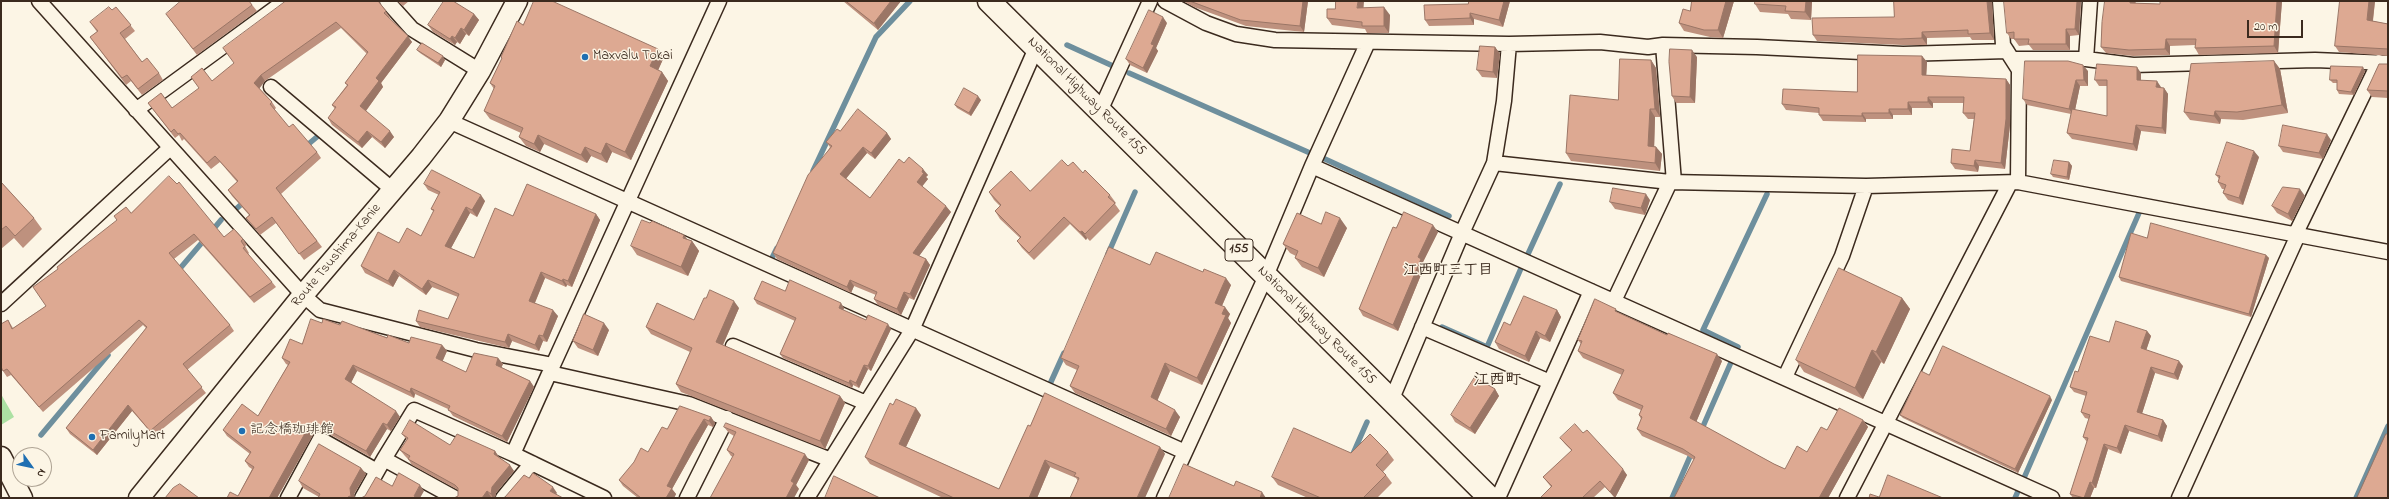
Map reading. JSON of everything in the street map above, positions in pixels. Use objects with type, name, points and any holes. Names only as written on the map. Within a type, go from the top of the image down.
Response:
[{"type":"highway","name":"National Highway Route 155","points":[[989,1],[1490,498]]},
{"type":"main road","name":"Route Tsushima-Kanie","points":[[139,498],[303,295],[393,190],[449,121],[480,71],[517,1]]},
{"type":"main road","points":[[1,458],[22,498]]},
{"type":"street","points":[[39,1],[303,295],[320,310],[688,404],[728,418],[831,460]]},
{"type":"street","points":[[136,110],[285,1]]},
{"type":"street","points":[[387,1],[412,29],[480,71]]},
{"type":"street","points":[[513,454],[627,200],[719,1]]},
{"type":"street","points":[[1100,111],[1150,1]]},
{"type":"street","points":[[1165,1],[1206,23],[1236,34],[1304,42],[1509,44],[1600,42],[1648,47],[1663,45],[1757,47],[1903,54],[2009,55],[2086,59],[2134,65],[2315,60],[2383,62],[2296,235],[2179,498]]},
{"type":"street","points":[[1847,498],[2014,182],[2019,70],[2003,45],[2000,1]]},
{"type":"street","points":[[2086,59],[2090,1]]},
{"type":"street","points":[[1164,498],[1266,276],[1312,166],[1368,42]]},
{"type":"street","points":[[1392,400],[1462,233],[1494,163],[1509,44]]},
{"type":"street","points":[[1614,301],[1672,182],[1663,45]]},
{"type":"street","points":[[807,498],[912,330],[1036,48]]},
{"type":"street","points":[[271,87],[393,190]]},
{"type":"street","points":[[449,121],[1185,452]]},
{"type":"street","points":[[1,304],[170,148]]},
{"type":"street","points":[[1494,163],[1672,182],[1866,186],[2014,182],[2388,252]]},
{"type":"street","points":[[1312,166],[2052,498]]},
{"type":"street","points":[[1785,378],[1842,256],[1866,186]]},
{"type":"street","points":[[1498,498],[1591,291]]},
{"type":"street","points":[[1422,328],[1550,382]]},
{"type":"street","points":[[732,346],[866,403]]},
{"type":"street","points":[[362,498],[414,410],[513,454],[604,498]]},
{"type":"street","points":[[687,498],[728,418]]},
{"type":"street","points":[[288,498],[320,439],[377,471]]},
{"type":"street","points":[[384,459],[454,498]]},
{"type":"street","points":[[503,498],[532,463]]},
{"type":"green space","points":[[1,394],[14,417],[1,425]]},
{"type":"building","points":[[181,1],[249,1],[252,5],[193,49],[166,14]]},
{"type":"building","points":[[286,1],[378,1],[386,11],[384,13],[408,36],[376,78],[379,81],[360,106],[390,131],[381,142],[367,131],[358,142],[328,118],[336,107],[332,105],[348,85],[345,83],[368,52],[336,22],[261,75],[254,83],[272,102],[270,104],[289,127],[293,124],[317,152],[276,188],[317,241],[299,254],[272,217],[256,229],[246,218],[250,215],[228,190],[238,181],[215,156],[207,163],[180,133],[178,134],[174,129],[171,132],[148,103],[161,93],[172,108],[199,88],[191,77],[202,68],[212,81],[234,63],[223,48]]},
{"type":"building","points":[[444,1],[453,1],[474,14],[464,30],[461,28],[455,38],[452,36],[450,39],[428,25]]},
{"type":"building","points":[[534,1],[552,1],[658,49],[650,66],[662,72],[625,152],[606,143],[601,154],[585,147],[581,155],[538,135],[534,144],[519,137],[523,128],[484,111],[495,86],[490,83],[517,21],[523,25]]},
{"type":"building","points":[[846,1],[891,1],[874,23]]},
{"type":"building","points":[[1190,1],[1303,1],[1300,26],[1241,20]]},
{"type":"building","points":[[1336,1],[1358,1],[1357,8],[1384,7],[1384,26],[1362,26],[1362,22],[1327,18],[1327,9],[1335,9]]},
{"type":"building","points":[[1469,1],[1504,1],[1499,20],[1470,13],[1470,18],[1425,20],[1424,5],[1468,4]]},
{"type":"building","points":[[1692,1],[1726,1],[1718,30],[1704,30],[1679,23],[1683,9],[1690,11]]},
{"type":"building","points":[[1755,1],[1806,1],[1805,12],[1785,11],[1786,6],[1755,4]]},
{"type":"building","points":[[1894,1],[1987,1],[1990,33],[1968,34],[1968,30],[1922,32],[1922,38],[1899,39],[1813,35],[1812,18],[1894,17]]},
{"type":"building","points":[[2004,1],[2077,1],[2075,29],[2066,29],[2066,44],[2028,44],[2029,39],[2014,39],[2014,32],[2007,33]]},
{"type":"building","points":[[2105,1],[2130,1],[2130,3],[2160,4],[2160,1],[2277,1],[2274,46],[2195,48],[2196,39],[2166,39],[2165,49],[2129,50],[2101,47]]},
{"type":"building","points":[[2340,1],[2369,1],[2367,20],[2388,24],[2388,49],[2335,46]]},
{"type":"building","points":[[109,7],[112,10],[116,7],[131,25],[120,33],[142,62],[147,58],[159,73],[138,89],[127,75],[122,78],[90,37],[98,31],[90,22]]},
{"type":"building","points":[[1149,10],[1163,17],[1151,44],[1154,45],[1143,68],[1126,59]]},
{"type":"building","points":[[422,43],[443,56],[438,63],[417,50]]},
{"type":"building","points":[[1480,46],[1495,47],[1493,72],[1477,70]]},
{"type":"building","points":[[1670,49],[1692,50],[1690,97],[1672,96],[1669,62]]},
{"type":"building","points":[[1858,55],[1922,56],[1922,75],[2006,79],[2006,119],[2001,163],[1975,160],[1974,166],[1951,163],[1952,149],[1970,151],[1975,113],[1963,113],[1964,97],[1928,97],[1928,102],[1908,102],[1908,109],[1889,109],[1889,113],[1862,113],[1862,116],[1819,115],[1819,108],[1782,104],[1783,89],[1857,92]]},
{"type":"building","points":[[1620,59],[1651,60],[1655,109],[1650,109],[1648,146],[1656,147],[1655,163],[1566,153],[1570,95],[1618,100]]},
{"type":"building","points":[[2025,61],[2068,61],[2083,65],[2084,80],[2076,80],[2069,109],[2023,99]]},
{"type":"building","points":[[2274,61],[2282,105],[2237,112],[2215,111],[2214,116],[2184,112],[2191,64]]},
{"type":"building","points":[[2388,63],[2388,91],[2367,90],[2379,64]]},
{"type":"building","points":[[2097,64],[2137,67],[2137,80],[2157,81],[2156,87],[2164,88],[2162,128],[2136,125],[2133,144],[2067,133],[2072,109],[2107,116],[2107,80],[2095,80]]},
{"type":"building","points":[[2331,66],[2363,67],[2351,92],[2337,90],[2337,80],[2330,80]]},
{"type":"building","points":[[964,88],[978,96],[969,113],[955,105]]},
{"type":"building","points":[[858,109],[887,133],[871,153],[863,147],[840,174],[870,198],[899,159],[904,163],[909,157],[923,169],[922,172],[924,173],[917,182],[946,206],[913,253],[926,259],[910,294],[904,292],[897,309],[874,299],[877,292],[850,280],[847,287],[773,253],[808,175],[832,146],[826,142],[837,129],[840,131]]},
{"type":"building","points":[[2283,125],[2327,134],[2319,153],[2279,146]]},
{"type":"building","points":[[2227,142],[2254,151],[2239,198],[2223,193],[2226,185],[2218,182],[2220,176],[2216,175]]},
{"type":"building","points":[[1062,160],[1068,166],[1073,162],[1083,173],[1085,170],[1110,195],[1108,197],[1115,203],[1085,234],[1082,231],[1080,232],[1064,217],[1029,253],[1017,241],[1021,237],[995,211],[1001,205],[989,192],[1011,171],[1030,191]]},
{"type":"building","points":[[2054,160],[2069,162],[2067,177],[2051,174]]},
{"type":"building","points":[[432,170],[481,195],[472,210],[466,207],[445,246],[474,258],[495,208],[513,216],[527,184],[596,214],[568,281],[563,279],[562,281],[541,272],[529,301],[553,310],[543,336],[539,335],[535,345],[508,334],[505,342],[416,321],[419,310],[448,319],[459,294],[428,280],[422,289],[394,270],[388,281],[361,266],[378,232],[399,243],[407,228],[421,236],[434,210],[431,209],[440,192],[424,184]]},
{"type":"building","points":[[169,176],[177,184],[179,182],[224,237],[234,229],[243,239],[241,241],[245,247],[243,248],[272,282],[250,297],[194,234],[169,253],[230,325],[183,364],[202,387],[150,431],[128,405],[93,450],[66,428],[147,327],[139,320],[39,407],[7,369],[3,371],[1,367],[1,324],[8,320],[12,329],[46,306],[33,287],[58,269],[57,267],[117,220],[114,216],[126,207],[131,213]]},
{"type":"building","points":[[1,182],[34,218],[15,236],[6,226],[1,230]]},
{"type":"building","points":[[2283,187],[2300,189],[2288,214],[2272,206]]},
{"type":"building","points":[[1613,188],[1646,194],[1641,208],[1610,202]]},
{"type":"building","points":[[1326,212],[1340,218],[1318,268],[1295,258],[1298,251],[1283,244],[1297,213],[1321,224]]},
{"type":"building","points":[[1404,212],[1433,225],[1418,257],[1421,259],[1393,325],[1359,309],[1393,227],[1396,228]]},
{"type":"building","points":[[642,220],[650,223],[652,221],[684,235],[683,238],[692,241],[681,267],[631,246]]},
{"type":"building","points":[[2151,223],[2266,255],[2249,314],[2119,277],[2131,233],[2147,238]]},
{"type":"building","points":[[1109,247],[1150,265],[1156,252],[1203,272],[1204,269],[1226,278],[1215,303],[1225,307],[1222,314],[1226,315],[1197,378],[1165,363],[1151,397],[1175,410],[1166,429],[1070,386],[1079,366],[1061,358]]},
{"type":"building","points":[[1839,268],[1902,298],[1876,352],[1872,350],[1855,388],[1796,360]]},
{"type":"building","points":[[790,280],[841,303],[839,308],[866,320],[868,315],[888,324],[868,366],[864,365],[856,383],[850,380],[849,383],[780,354],[796,318],[754,299],[762,281],[785,291]]},
{"type":"building","points":[[710,290],[734,301],[716,342],[840,396],[820,441],[676,384],[692,348],[646,327],[657,303],[694,320],[704,298],[706,298]]},
{"type":"building","points":[[1524,296],[1557,310],[1545,336],[1536,331],[1525,356],[1495,342],[1504,322],[1510,325]]},
{"type":"building","points":[[1595,299],[1616,309],[1615,311],[1667,335],[1668,333],[1717,354],[1690,418],[1785,469],[1797,446],[1807,452],[1821,427],[1827,430],[1839,408],[1863,420],[1819,498],[1674,498],[1695,457],[1683,449],[1637,429],[1642,417],[1639,415],[1643,406],[1613,393],[1624,370],[1578,351],[1582,341],[1578,340]]},
{"type":"building","points":[[584,314],[604,323],[593,350],[573,341]]},
{"type":"building","points":[[311,319],[322,323],[323,319],[340,325],[342,321],[387,338],[388,335],[409,343],[411,337],[442,345],[436,358],[466,372],[474,353],[498,358],[496,365],[530,381],[502,436],[448,410],[450,406],[411,388],[410,392],[353,365],[345,379],[396,411],[387,425],[383,423],[366,451],[319,425],[312,425],[308,428],[269,498],[227,498],[230,492],[238,496],[254,467],[245,461],[251,452],[223,430],[242,404],[258,416],[290,362],[282,358],[290,339],[302,344]]},
{"type":"building","points":[[2116,321],[2147,331],[2141,348],[2179,361],[2174,374],[2151,367],[2137,412],[2163,420],[2158,436],[2125,425],[2117,448],[2104,444],[2092,483],[2090,482],[2084,498],[2070,494],[2088,438],[2083,437],[2090,415],[2081,412],[2087,392],[2070,387],[2075,371],[2078,372],[2090,336],[2109,342]]},
{"type":"building","points":[[1943,346],[2050,396],[2015,469],[1900,415],[1921,371],[1929,375]]},
{"type":"building","points":[[1475,377],[1495,389],[1470,428],[1451,415]]},
{"type":"building","points":[[1045,393],[1160,447],[1137,498],[1070,498],[1079,478],[1074,476],[1076,473],[1045,460],[1029,498],[954,498],[865,457],[890,403],[893,405],[896,399],[916,408],[899,444],[999,489],[1028,425],[1030,426]]},
{"type":"building","points":[[680,406],[711,417],[709,421],[704,419],[690,442],[667,486],[672,488],[666,498],[641,498],[619,480],[634,462],[641,448],[648,452],[662,427],[667,429]]},
{"type":"building","points":[[410,420],[450,445],[457,434],[495,451],[494,454],[510,465],[492,487],[491,494],[487,491],[482,498],[454,498],[458,496],[458,488],[455,485],[408,459],[410,456],[400,450],[408,438],[402,434]]},
{"type":"building","points":[[726,423],[805,454],[791,481],[794,483],[786,498],[710,498],[734,454],[727,450],[736,432],[724,427]]},
{"type":"building","points":[[1575,424],[1583,433],[1587,430],[1623,469],[1610,492],[1600,481],[1582,498],[1540,498],[1552,486],[1543,477],[1572,450],[1560,438]]},
{"type":"building","points":[[1294,428],[1351,453],[1370,434],[1388,452],[1376,465],[1386,475],[1363,498],[1321,498],[1272,477]]},
{"type":"building","points":[[2386,434],[2388,434],[2388,498],[2357,498]]},
{"type":"building","points":[[319,444],[361,468],[350,488],[351,497],[318,498],[320,494],[299,481]]},
{"type":"building","points":[[1184,464],[1234,486],[1236,481],[1262,492],[1260,498],[1169,498]]},
{"type":"building","points":[[399,473],[420,485],[414,496],[417,498],[361,498],[365,496],[376,477],[392,486]]},
{"type":"building","points":[[533,473],[553,487],[550,491],[563,498],[503,498],[524,475],[529,478]]},
{"type":"building","points":[[1888,475],[1943,498],[1869,498],[1870,494],[1879,497]]},
{"type":"building","points":[[834,476],[880,498],[825,498]]},
{"type":"building","points":[[180,484],[199,498],[165,498],[173,488]]},
{"type":"waterway","points":[[813,171],[876,37],[910,1]]},
{"type":"waterway","points":[[1067,45],[1113,66]]},
{"type":"waterway","points":[[1129,73],[1310,153]]},
{"type":"waterway","points":[[305,147],[318,136]]},
{"type":"waterway","points":[[1325,159],[1449,216]]},
{"type":"waterway","points":[[1528,254],[1560,184]]},
{"type":"waterway","points":[[1108,254],[1135,192]]},
{"type":"waterway","points":[[1738,347],[1703,330],[1767,194]]},
{"type":"waterway","points":[[236,209],[245,201]]},
{"type":"waterway","points":[[2024,478],[2139,213]]},
{"type":"waterway","points":[[211,232],[221,220]]},
{"type":"waterway","points":[[177,272],[205,239]]},
{"type":"waterway","points":[[772,258],[777,248]]},
{"type":"waterway","points":[[1442,327],[1487,347],[1522,266]]},
{"type":"waterway","points":[[1050,384],[1064,353]]},
{"type":"waterway","points":[[41,435],[108,355]]},
{"type":"waterway","points":[[1701,431],[1732,360]]},
{"type":"waterway","points":[[1352,456],[1367,422]]},
{"type":"waterway","points":[[2356,498],[2388,426]]},
{"type":"waterway","points":[[1672,498],[1692,452]]},
{"type":"waterway","points":[[2015,498],[2018,491]]},
{"type":"place","name":"Maxvalu Tokai","points":[[585,57]]},
{"type":"place","name":"記念橋珈琲館","points":[[242,431]]},
{"type":"place","name":"FamilyMart","points":[[92,437]]},
{"type":"district","name":"江西町三丁目","points":[[1448,272]]},
{"type":"district","name":"江西町","points":[[1497,381]]}]
